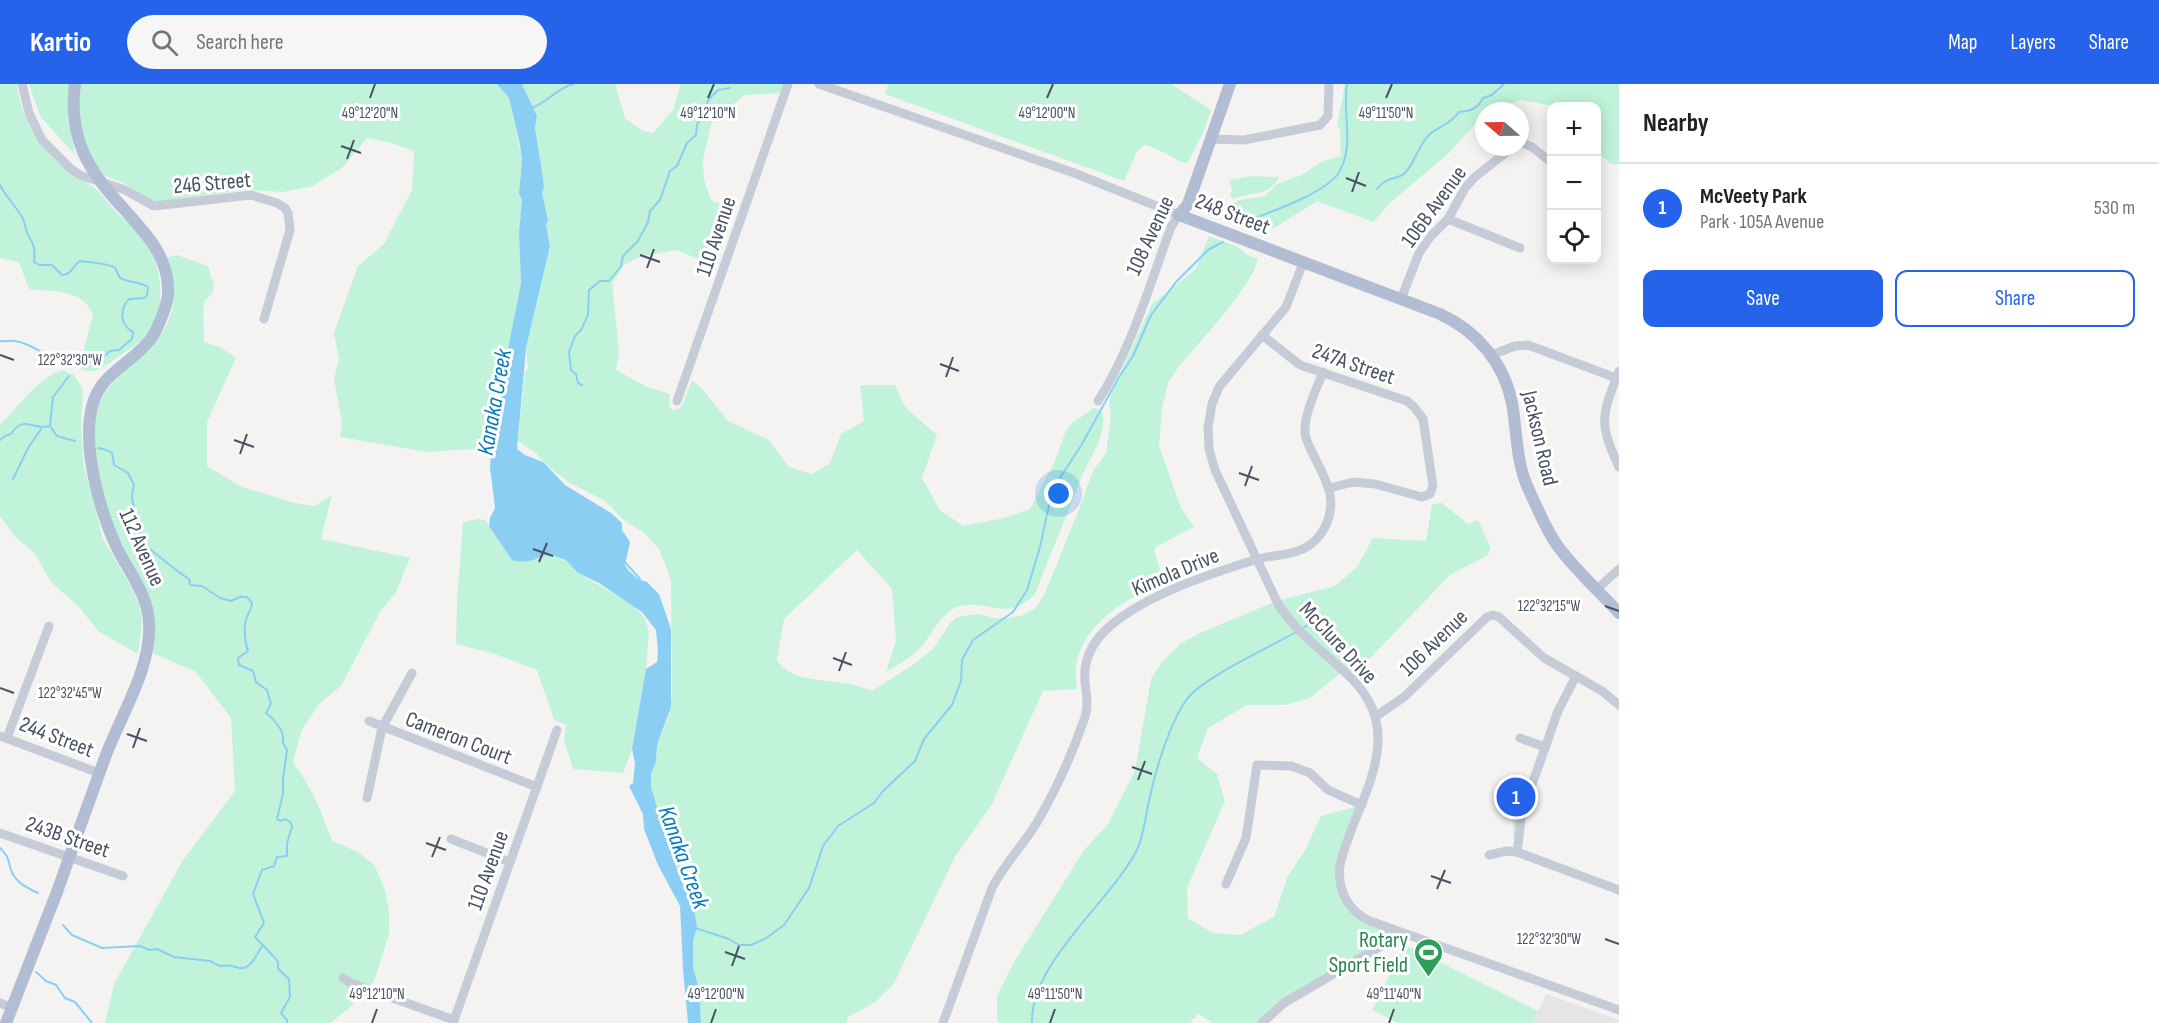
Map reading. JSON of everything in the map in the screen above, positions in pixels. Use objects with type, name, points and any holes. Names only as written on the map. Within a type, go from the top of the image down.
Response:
[{"type":"main road","name":"112 Avenue","points":[[6,1023],[6,1005],[69,858],[99,773],[142,666],[150,627],[143,597],[106,520],[91,453],[90,418],[93,402],[102,384],[154,334],[166,306],[168,291],[165,272],[156,246],[146,231],[100,182],[83,155],[74,117],[75,84]]},
{"type":"main road","name":"108 Avenue","points":[[1179,215],[1188,204],[1230,84]]},
{"type":"main road","name":"248 Street","points":[[1179,215],[1454,321],[1473,335],[1491,355]]},
{"type":"main road","name":"Jackson Road","points":[[1491,355],[1511,397],[1518,450],[1527,486],[1555,542],[1619,613]]},
{"type":"street","points":[[22,84],[29,113],[42,140],[71,169],[100,182]]},
{"type":"street","name":"110 Avenue","points":[[677,401],[788,84]]},
{"type":"street","name":"248 Street","points":[[819,84],[1074,173],[1179,215]]},
{"type":"street","points":[[1210,139],[1244,140],[1320,125],[1328,116],[1329,84]]},
{"type":"street","points":[[1529,146],[1547,160]]},
{"type":"street","name":"106B Avenue","points":[[1401,299],[1419,253],[1431,236],[1448,219],[1465,188],[1475,177],[1502,156]]},
{"type":"street","name":"246 Street","points":[[100,182],[124,190],[154,206],[251,195],[277,203],[285,208],[288,213],[290,230],[264,319]]},
{"type":"street","name":"108 Avenue","points":[[1098,401],[1130,337],[1171,228],[1179,215]]},
{"type":"street","points":[[1448,219],[1520,248]]},
{"type":"street","name":"McClure Drive","points":[[1303,263],[1286,307],[1219,387],[1210,409],[1207,432],[1215,470],[1284,612],[1357,684],[1375,717],[1378,740],[1377,761],[1341,859],[1340,883],[1347,902],[1358,914],[1392,929],[1619,1010]]},
{"type":"street","name":"247A Street","points":[[1262,335],[1294,363],[1407,401],[1423,419],[1433,486],[1430,494],[1422,496],[1375,484],[1353,482],[1330,488]]},
{"type":"street","points":[[1491,355],[1515,346],[1528,345],[1618,376],[1606,404],[1604,421],[1609,446],[1619,467]]},
{"type":"street","points":[[1323,372],[1308,414],[1305,432],[1306,441],[1330,488]]},
{"type":"street","name":"Kimola Drive","points":[[943,1023],[992,888],[1003,868],[1036,824],[1074,751],[1087,711],[1085,668],[1089,652],[1096,641],[1113,623],[1146,600],[1257,559],[1294,553],[1314,542],[1332,507],[1330,488]]},
{"type":"street","points":[[1597,589],[1619,569]]},
{"type":"street","name":"106 Avenue","points":[[1375,717],[1404,697],[1490,615],[1499,617],[1549,662],[1576,676]]},
{"type":"street","points":[[3,737],[49,626]]},
{"type":"street","points":[[367,798],[382,728],[412,673]]},
{"type":"street","points":[[1517,852],[1522,813],[1558,711],[1576,676],[1610,696],[1619,705]]},
{"type":"street","name":"Cameron Court","points":[[369,721],[537,787]]},
{"type":"street","name":"110 Avenue","points":[[453,1022],[557,730]]},
{"type":"street","name":"244 Street","points":[[3,737],[99,773]]},
{"type":"street","points":[[1520,738],[1545,747]]},
{"type":"street","points":[[1226,884],[1246,838],[1257,765],[1291,766],[1310,773],[1328,790],[1362,805]]},
{"type":"street","name":"243B Street","points":[[0,833],[123,876]]},
{"type":"street","points":[[451,839],[510,862]]},
{"type":"street","points":[[1489,855],[1508,850],[1517,852],[1619,890]]},
{"type":"street","points":[[1262,1023],[1279,1007],[1382,946],[1392,929]]},
{"type":"street","points":[[343,978],[453,1022]]},
{"type":"shaded area","points":[[1546,994],[1619,1020],[1619,1023],[1533,1023]]},
{"type":"green space","points":[[0,84],[17,84],[24,112],[32,131],[43,147],[59,163],[97,190],[139,233],[148,244],[156,263],[160,295],[157,314],[152,326],[136,345],[110,363],[93,371],[81,369],[80,363],[93,315],[89,307],[83,300],[67,293],[29,289],[19,262],[0,258]]},
{"type":"green space","points":[[29,84],[70,84],[68,117],[75,155],[40,116]]},
{"type":"green space","points":[[81,84],[497,84],[509,98],[522,159],[519,233],[521,283],[504,371],[498,376],[504,379],[504,383],[500,420],[491,448],[427,452],[340,437],[342,423],[334,379],[339,360],[334,333],[358,266],[384,244],[412,190],[414,151],[367,138],[343,167],[313,186],[283,192],[249,190],[155,201],[145,198],[121,182],[106,176],[90,158],[80,121]]},
{"type":"green space","points":[[522,84],[615,84],[625,118],[643,131],[653,133],[673,110],[681,84],[784,84],[781,93],[744,95],[711,124],[703,160],[704,180],[711,200],[734,210],[713,272],[696,258],[676,250],[643,256],[625,264],[612,283],[619,351],[616,370],[647,387],[670,394],[669,404],[672,410],[682,406],[692,380],[728,421],[769,440],[789,467],[812,474],[830,463],[841,434],[864,421],[860,385],[895,385],[905,407],[937,435],[922,478],[940,510],[963,526],[1004,518],[1030,509],[1071,424],[1094,408],[1102,410],[1102,429],[1097,447],[1080,481],[1035,594],[1025,603],[1006,609],[978,605],[957,607],[941,619],[920,648],[886,672],[896,641],[892,589],[857,550],[784,619],[777,660],[783,667],[799,676],[858,686],[872,691],[934,648],[950,623],[957,617],[978,614],[1009,618],[1023,615],[1036,608],[1045,593],[1093,471],[1106,453],[1111,416],[1109,403],[1111,394],[1152,304],[1196,269],[1209,236],[1238,247],[1247,255],[1258,259],[1254,271],[1238,296],[1179,366],[1168,383],[1162,409],[1159,446],[1181,508],[1194,527],[1157,546],[1154,551],[1164,581],[1122,604],[1098,624],[1088,636],[1076,665],[1077,689],[1043,691],[992,804],[955,857],[893,985],[874,1003],[848,1017],[846,1023],[701,1023],[699,989],[693,967],[693,942],[697,926],[692,898],[675,864],[674,839],[658,810],[651,787],[651,774],[656,761],[657,745],[667,721],[672,696],[671,580],[659,549],[643,532],[626,522],[605,501],[570,483],[545,464],[537,454],[518,441],[525,371],[528,369],[526,348],[550,246],[535,128],[537,116]]},
{"type":"green space","points":[[888,84],[1171,84],[1211,110],[1203,133],[1187,164],[1145,145],[1137,151],[1124,181],[885,94]]},
{"type":"green space","points":[[1345,84],[1619,84],[1619,164],[1611,164],[1601,155],[1601,102],[1547,102],[1547,105],[1521,100],[1475,102],[1475,124],[1448,154],[1391,202],[1373,222],[1317,201],[1274,228],[1257,231],[1222,218],[1229,206],[1239,200],[1265,196],[1277,184],[1302,175],[1323,161],[1341,156],[1340,128],[1337,127]]},
{"type":"green space","points":[[1253,176],[1279,176],[1271,187],[1265,190],[1233,199],[1230,195],[1232,190],[1229,180]]},
{"type":"green space","points":[[177,255],[208,266],[214,285],[213,292],[205,301],[203,309],[204,342],[220,347],[236,358],[207,422],[207,466],[242,487],[295,503],[315,506],[332,495],[321,539],[410,558],[396,592],[380,612],[341,686],[320,703],[302,729],[293,762],[316,800],[332,841],[358,852],[375,866],[385,890],[389,910],[389,934],[374,981],[349,1008],[330,1023],[105,1023],[114,984],[183,860],[235,791],[231,718],[196,672],[153,653],[155,635],[151,604],[112,521],[100,478],[95,448],[95,422],[100,402],[110,386],[163,332],[171,314],[174,289],[166,258]]},
{"type":"green space","points":[[62,370],[74,375],[83,389],[81,426],[84,466],[103,539],[133,590],[139,605],[142,622],[138,654],[98,631],[80,608],[51,582],[34,552],[16,538],[0,516],[0,425],[37,386]]},
{"type":"green space","points":[[1442,503],[1468,524],[1478,520],[1491,548],[1488,555],[1450,575],[1351,678],[1343,671],[1310,698],[1285,705],[1247,705],[1208,728],[1197,758],[1217,774],[1225,801],[1187,888],[1188,918],[1213,933],[1240,935],[1274,917],[1287,878],[1305,850],[1321,816],[1362,805],[1340,865],[1352,908],[1392,929],[1386,942],[1284,1003],[1262,1023],[1213,1023],[1198,1014],[1190,1023],[1000,1023],[997,1020],[997,996],[1014,962],[1084,850],[1108,824],[1135,771],[1151,679],[1162,662],[1180,644],[1202,632],[1277,601],[1335,586],[1357,567],[1373,538],[1426,541],[1432,504]]},
{"type":"green space","points":[[485,520],[489,526],[537,560],[547,554],[566,560],[578,573],[632,604],[645,618],[649,632],[646,669],[632,749],[623,773],[573,769],[564,741],[566,725],[554,720],[537,670],[495,654],[456,644],[463,522]]},
{"type":"green space","points":[[1511,777],[1524,782],[1514,845]]},
{"type":"green space","name":"Rotary Sport Field","points":[[1405,945],[1538,1011],[1532,1023],[1398,1023],[1372,1010]]},
{"type":"water","points":[[497,84],[522,84],[537,116],[535,128],[550,246],[526,348],[517,449],[543,462],[565,485],[611,513],[622,523],[622,530],[630,542],[625,565],[638,579],[647,582],[659,594],[671,629],[671,707],[657,745],[656,761],[651,774],[651,787],[658,810],[674,839],[675,864],[692,898],[697,926],[693,942],[693,967],[699,989],[701,1023],[688,1023],[680,906],[658,865],[644,829],[643,814],[629,786],[633,783],[635,763],[632,749],[646,669],[657,662],[656,630],[642,612],[599,583],[578,573],[566,560],[548,554],[530,561],[512,560],[489,526],[495,508],[490,467],[492,441],[500,420],[503,374],[521,283],[519,233],[522,199],[519,194],[522,159],[509,98]]},
{"type":"waterway","points":[[532,108],[573,84]]},
{"type":"waterway","points":[[1339,172],[1346,151],[1347,84]]},
{"type":"waterway","points":[[1377,189],[1385,182],[1405,173],[1430,134],[1449,122],[1459,112],[1476,107],[1483,98],[1492,95],[1504,84]]},
{"type":"waterway","points":[[582,385],[578,383],[576,374],[571,370],[569,352],[575,336],[581,330],[588,315],[589,290],[600,281],[609,281],[621,266],[623,256],[638,241],[648,222],[650,211],[660,200],[670,171],[677,166],[687,143],[696,135],[697,125],[709,99],[718,90],[730,88]]},
{"type":"waterway","points":[[1240,224],[1306,197],[1319,190],[1338,174]]},
{"type":"waterway","points":[[0,185],[23,219],[34,248],[34,262],[39,265],[52,265],[62,275],[70,272],[80,261],[105,264],[115,268],[120,278],[148,287],[147,296],[129,299],[122,312],[125,325],[133,332],[132,339],[119,350],[110,351],[102,358],[94,359],[83,367]]},
{"type":"waterway","points":[[695,928],[729,939],[739,945],[751,945],[765,939],[784,925],[809,888],[823,846],[838,826],[874,803],[883,791],[915,761],[924,739],[952,705],[961,681],[962,660],[973,640],[1013,612],[1027,590],[1040,547],[1049,505],[1058,481],[1133,356],[1151,315],[1176,282],[1208,250],[1223,242]]},
{"type":"waterway","points":[[0,341],[25,344],[55,360]]},
{"type":"waterway","points":[[69,376],[53,397],[50,426],[57,436],[75,441]]},
{"type":"waterway","points":[[0,440],[20,425],[49,426]]},
{"type":"waterway","points":[[13,479],[28,448],[41,429]]},
{"type":"waterway","points":[[98,448],[112,453],[114,465],[128,473],[134,485],[133,504],[146,546],[189,579],[190,585],[202,586],[220,598],[231,601],[247,597],[252,603],[245,625],[248,651],[238,658],[239,665],[253,671],[256,682],[267,690],[271,704],[266,713],[273,719],[283,736],[283,743],[287,750],[283,794],[277,819],[281,821],[285,819],[291,823],[292,827],[287,843],[287,856],[277,857],[274,866],[262,870],[253,894],[264,923],[255,937],[275,958],[278,962],[278,969],[289,979],[290,997],[281,1013],[287,1023]]},
{"type":"waterway","name":"Kanaka Creek","points":[[624,561],[640,579]]},
{"type":"waterway","points":[[1301,629],[1311,623]]},
{"type":"waterway","points":[[1032,1023],[1035,1000],[1057,956],[1125,870],[1137,850],[1155,776],[1180,709],[1187,699],[1207,682],[1237,663],[1296,632]]},
{"type":"waterway","points":[[0,848],[7,856],[15,878],[38,893]]},
{"type":"waterway","points":[[63,925],[72,935],[102,948],[140,946],[149,950],[157,949],[174,957],[210,961],[220,966],[247,967],[262,946]]},
{"type":"waterway","points":[[36,972],[46,981],[56,985],[65,998],[75,1002],[92,1023]]},
{"type":"place","name":"McVeety Park","points":[[1516,797]]},
{"type":"place","name":"Rotary Sport Field","points":[[1429,978]]}]
